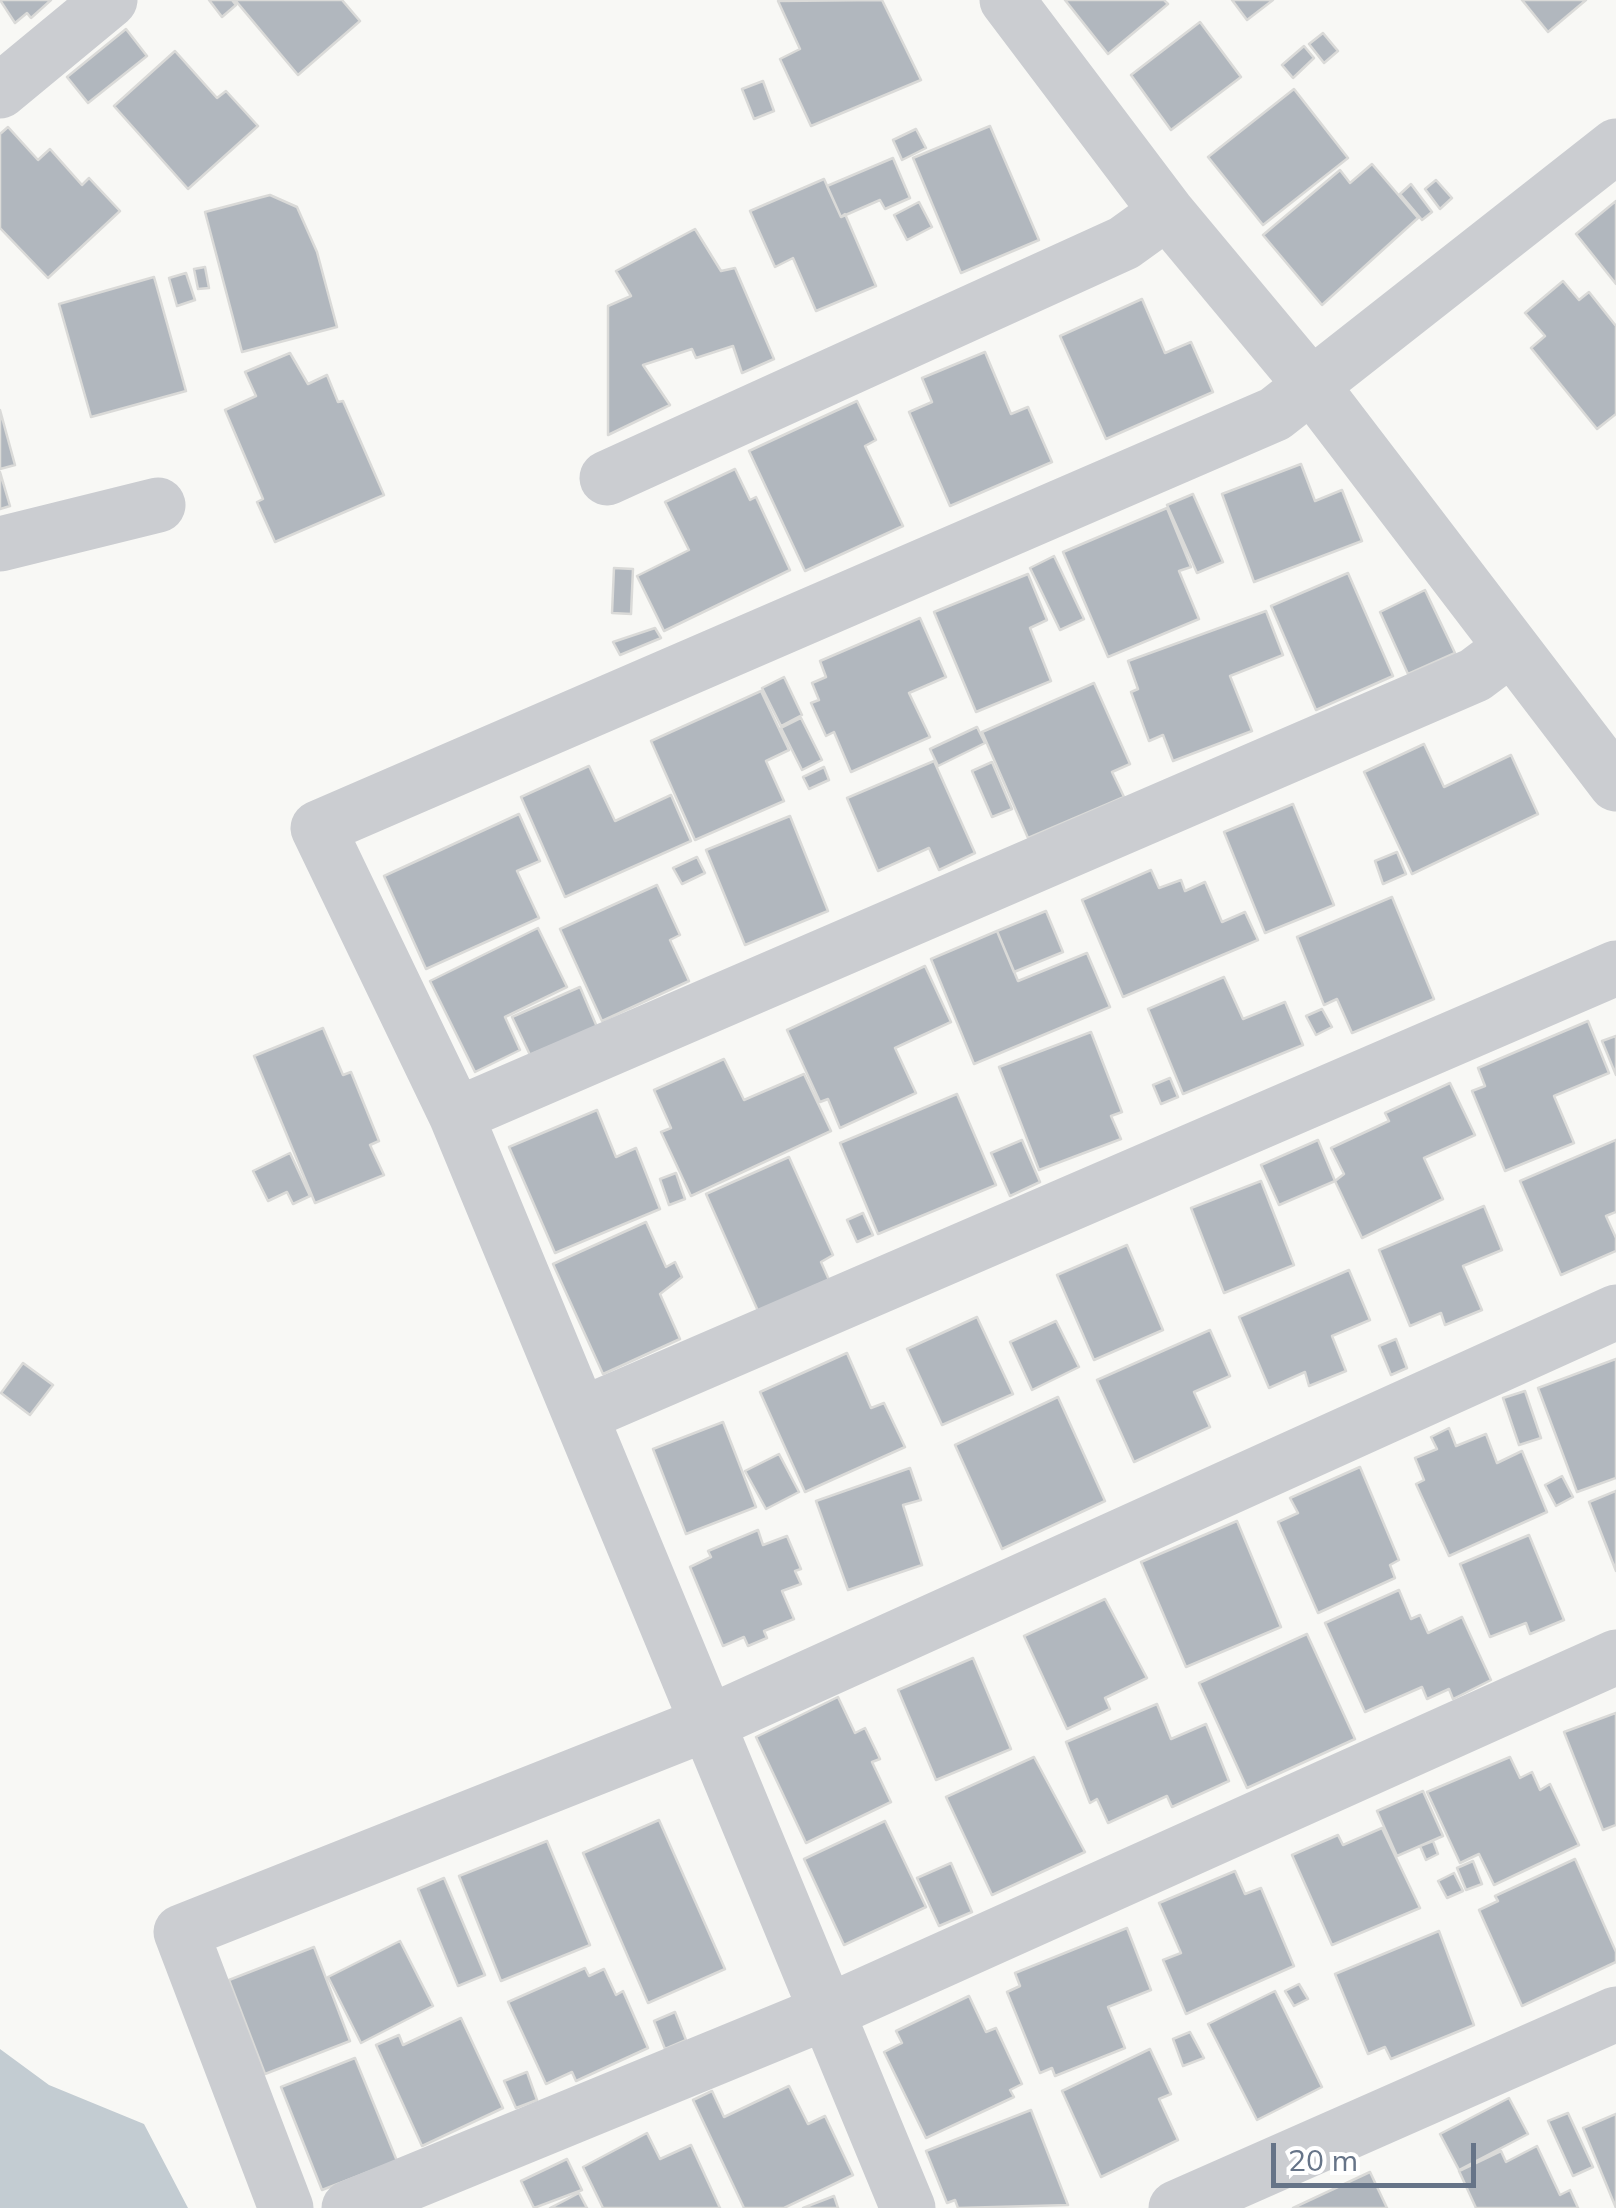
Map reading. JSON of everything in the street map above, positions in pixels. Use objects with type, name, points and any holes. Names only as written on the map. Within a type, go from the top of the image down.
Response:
[{"type":"street","points":[[0,91],[110,0]]},
{"type":"street","points":[[1007,0],[1167,212],[1312,386],[1616,784]]},
{"type":"street","points":[[908,2208],[706,1724],[583,1414],[456,1115],[318,828],[1274,414],[1616,146]]},
{"type":"street","points":[[606,478],[1124,243],[1167,212]]},
{"type":"street","points":[[0,544],[158,505]]},
{"type":"street","points":[[456,1115],[1476,675],[1511,648]]},
{"type":"street","points":[[583,1414],[1616,968]]},
{"type":"street","points":[[286,2208],[181,1932],[706,1724],[1616,1312]]},
{"type":"street","points":[[350,2208],[829,2011],[1616,1657]]},
{"type":"street","points":[[1176,2208],[1233,2196],[1616,2014]]},
{"type":"shaded area","points":[[0,2049],[49,2085],[144,2124],[188,2208],[0,2208]]},
{"type":"building","points":[[0,0],[51,0],[31,18],[27,13],[15,23]]},
{"type":"building","points":[[209,0],[232,0],[236,5],[222,17]]},
{"type":"building","points":[[235,0],[342,0],[360,21],[298,75]]},
{"type":"building","points":[[882,0],[921,80],[811,126],[780,59],[800,49],[778,1]]},
{"type":"building","points":[[1065,0],[1164,0],[1168,4],[1108,54]]},
{"type":"building","points":[[1232,0],[1273,0],[1247,20]]},
{"type":"building","points":[[1522,0],[1586,0],[1548,32]]},
{"type":"building","points":[[1200,22],[1241,77],[1171,130],[1131,75]]},
{"type":"building","points":[[126,29],[147,56],[88,103],[67,77]]},
{"type":"building","points":[[1323,33],[1338,51],[1324,63],[1309,44]]},
{"type":"building","points":[[1304,46],[1314,58],[1293,78],[1282,65]]},
{"type":"building","points":[[175,51],[217,98],[226,91],[258,126],[188,189],[114,106]]},
{"type":"building","points":[[763,81],[774,111],[754,119],[742,89]]},
{"type":"building","points":[[1294,89],[1348,158],[1263,225],[1208,157]]},
{"type":"building","points":[[990,126],[1039,240],[961,273],[913,158]]},
{"type":"building","points":[[8,127],[38,160],[50,149],[82,185],[89,178],[120,211],[48,278],[0,228],[0,134]]},
{"type":"building","points":[[916,129],[926,148],[902,160],[893,140]]},
{"type":"building","points":[[893,158],[910,198],[885,209],[880,200],[841,217],[827,186]]},
{"type":"building","points":[[1372,164],[1418,218],[1322,305],[1263,235],[1340,170],[1350,183]]},
{"type":"building","points":[[824,179],[841,217],[845,214],[876,286],[816,311],[793,258],[775,267],[750,211]]},
{"type":"building","points":[[1436,180],[1452,198],[1440,209],[1425,189]]},
{"type":"building","points":[[1411,184],[1432,212],[1422,220],[1400,194]]},
{"type":"building","points":[[270,195],[297,207],[317,252],[337,327],[242,352],[205,212]]},
{"type":"building","points":[[1616,201],[1616,284],[1576,234]]},
{"type":"building","points":[[919,202],[932,227],[907,240],[894,215]]},
{"type":"building","points":[[695,229],[721,271],[735,268],[774,359],[742,373],[733,346],[696,358],[692,349],[643,365],[670,405],[608,435],[608,306],[631,296],[616,271]]},
{"type":"building","points":[[205,267],[209,288],[198,289],[194,269]]},
{"type":"building","points":[[186,273],[195,300],[177,306],[169,278]]},
{"type":"building","points":[[154,277],[186,391],[91,417],[59,304]]},
{"type":"building","points":[[1563,281],[1579,300],[1589,292],[1616,326],[1616,414],[1597,429],[1531,348],[1545,336],[1525,313]]},
{"type":"building","points":[[1142,299],[1165,353],[1191,342],[1213,392],[1106,439],[1060,336]]},
{"type":"building","points":[[985,352],[1011,414],[1028,407],[1052,462],[950,506],[909,412],[932,402],[922,378]]},
{"type":"building","points":[[290,353],[308,384],[327,375],[338,402],[343,401],[384,495],[275,542],[257,502],[263,499],[225,410],[256,396],[245,372]]},
{"type":"building","points":[[857,401],[876,440],[865,446],[903,526],[805,571],[749,451]]},
{"type":"building","points":[[0,410],[15,465],[0,469]]},
{"type":"building","points":[[1301,464],[1315,501],[1342,490],[1362,541],[1254,582],[1222,494]]},
{"type":"building","points":[[735,469],[750,500],[756,497],[790,570],[664,631],[637,576],[689,550],[665,502]]},
{"type":"building","points":[[0,472],[10,506],[0,509]]},
{"type":"building","points":[[1193,494],[1223,562],[1197,573],[1167,505]]},
{"type":"building","points":[[1167,508],[1191,567],[1179,571],[1199,619],[1108,657],[1063,552]]},
{"type":"building","points":[[1054,556],[1084,619],[1060,630],[1030,568]]},
{"type":"building","points":[[614,568],[633,569],[631,614],[612,613]]},
{"type":"building","points":[[1348,573],[1393,676],[1316,710],[1271,606]]},
{"type":"building","points":[[1028,574],[1047,620],[1030,628],[1051,681],[976,712],[934,612]]},
{"type":"building","points":[[1425,590],[1455,653],[1408,674],[1380,612]]},
{"type":"building","points":[[1266,611],[1283,655],[1230,676],[1252,731],[1173,761],[1163,735],[1149,741],[1131,692],[1138,689],[1128,661]]},
{"type":"building","points":[[920,618],[946,677],[909,693],[930,737],[851,772],[834,732],[826,736],[811,703],[819,700],[812,683],[826,677],[820,661]]},
{"type":"building","points":[[655,628],[661,638],[620,655],[613,642]]},
{"type":"building","points":[[784,677],[802,715],[781,726],[762,688]]},
{"type":"building","points":[[1094,683],[1130,764],[1112,772],[1124,797],[1028,838],[982,732]]},
{"type":"building","points":[[761,691],[789,750],[766,761],[784,801],[695,840],[651,741]]},
{"type":"building","points":[[801,718],[822,760],[802,770],[781,728]]},
{"type":"building","points":[[977,727],[985,743],[938,766],[930,749]]},
{"type":"building","points":[[1424,744],[1444,787],[1511,755],[1538,814],[1412,874],[1364,772]]},
{"type":"building","points":[[934,761],[975,853],[939,870],[929,848],[878,871],[847,798]]},
{"type":"building","points":[[992,762],[1012,809],[992,817],[972,771]]},
{"type":"building","points":[[589,766],[615,821],[671,795],[691,841],[565,897],[521,797]]},
{"type":"building","points":[[824,767],[829,780],[809,789],[803,777]]},
{"type":"building","points":[[1293,804],[1334,905],[1265,933],[1224,832]]},
{"type":"building","points":[[519,814],[540,861],[517,871],[539,918],[426,969],[384,876]]},
{"type":"building","points":[[790,816],[828,911],[745,945],[706,850]]},
{"type":"building","points":[[1397,852],[1406,874],[1383,884],[1375,861]]},
{"type":"building","points":[[697,857],[705,873],[682,884],[673,868]]},
{"type":"building","points":[[1151,870],[1159,888],[1181,880],[1185,891],[1205,882],[1222,922],[1245,912],[1258,940],[1123,997],[1082,900]]},
{"type":"building","points":[[657,885],[680,935],[670,940],[689,981],[602,1021],[560,929]]},
{"type":"building","points":[[1392,897],[1434,999],[1352,1033],[1337,999],[1324,1005],[1297,937]]},
{"type":"building","points":[[1046,911],[1063,952],[1014,972],[997,931]]},
{"type":"building","points":[[538,928],[567,987],[505,1017],[520,1050],[475,1072],[430,981]]},
{"type":"building","points":[[997,931],[1018,981],[1087,953],[1110,1007],[974,1064],[931,959]]},
{"type":"building","points":[[925,966],[951,1022],[895,1048],[916,1093],[840,1128],[828,1099],[820,1102],[787,1030]]},
{"type":"building","points":[[1224,977],[1243,1019],[1285,1002],[1303,1045],[1183,1094],[1148,1009]]},
{"type":"building","points":[[580,987],[597,1027],[530,1055],[512,1017]]},
{"type":"building","points":[[1322,1009],[1332,1027],[1316,1035],[1306,1016]]},
{"type":"building","points":[[1588,1021],[1609,1073],[1554,1096],[1574,1143],[1505,1171],[1472,1091],[1485,1086],[1478,1068]]},
{"type":"building","points":[[323,1028],[343,1075],[351,1072],[379,1141],[370,1145],[384,1175],[315,1203],[254,1056]]},
{"type":"building","points":[[1091,1032],[1122,1112],[1111,1116],[1121,1139],[1039,1170],[999,1067]]},
{"type":"building","points":[[1616,1036],[1616,1075],[1602,1041]]},
{"type":"building","points":[[724,1059],[744,1100],[804,1074],[831,1131],[691,1196],[661,1132],[671,1128],[654,1090]]},
{"type":"building","points":[[1170,1078],[1178,1097],[1161,1104],[1153,1085]]},
{"type":"building","points":[[1450,1083],[1475,1135],[1424,1158],[1443,1199],[1362,1238],[1335,1181],[1344,1174],[1331,1148],[1389,1121],[1385,1113]]},
{"type":"building","points":[[957,1094],[996,1185],[878,1234],[840,1143]]},
{"type":"building","points":[[597,1110],[616,1157],[636,1148],[660,1209],[555,1253],[509,1147]]},
{"type":"building","points":[[1022,1140],[1040,1182],[1010,1196],[991,1153]]},
{"type":"building","points":[[1318,1140],[1335,1181],[1279,1205],[1261,1165]]},
{"type":"building","points":[[1616,1140],[1616,1212],[1606,1216],[1616,1238],[1616,1251],[1561,1275],[1520,1181]]},
{"type":"building","points":[[290,1153],[310,1196],[293,1204],[287,1192],[268,1201],[253,1171]]},
{"type":"building","points":[[789,1157],[833,1255],[821,1262],[829,1280],[758,1311],[706,1194]]},
{"type":"building","points":[[676,1173],[685,1199],[669,1205],[660,1179]]},
{"type":"building","points":[[1261,1181],[1294,1265],[1224,1293],[1191,1208]]},
{"type":"building","points":[[1484,1206],[1502,1250],[1463,1266],[1482,1310],[1445,1325],[1441,1313],[1410,1326],[1379,1250]]},
{"type":"building","points":[[863,1213],[873,1235],[857,1242],[847,1220]]},
{"type":"building","points":[[646,1222],[666,1267],[675,1262],[682,1277],[660,1294],[680,1339],[603,1374],[553,1264]]},
{"type":"building","points":[[1127,1245],[1163,1330],[1094,1360],[1057,1275]]},
{"type":"building","points":[[1349,1270],[1370,1320],[1332,1336],[1346,1371],[1309,1386],[1305,1372],[1269,1388],[1239,1317]]},
{"type":"building","points":[[977,1317],[1013,1394],[942,1425],[907,1349]]},
{"type":"building","points":[[1056,1321],[1079,1367],[1032,1390],[1010,1342]]},
{"type":"building","points":[[1210,1330],[1230,1376],[1194,1392],[1210,1427],[1134,1462],[1097,1380]]},
{"type":"building","points":[[1396,1339],[1407,1368],[1391,1375],[1379,1346]]},
{"type":"building","points":[[847,1353],[871,1408],[884,1403],[905,1447],[805,1492],[760,1392]]},
{"type":"building","points":[[1616,1359],[1616,1478],[1577,1492],[1538,1388]]},
{"type":"building","points":[[23,1363],[53,1385],[30,1415],[1,1393]]},
{"type":"building","points":[[1525,1391],[1541,1438],[1519,1445],[1503,1398]]},
{"type":"building","points":[[1058,1397],[1105,1501],[1002,1549],[955,1445]]},
{"type":"building","points":[[723,1422],[756,1507],[686,1534],[653,1449]]},
{"type":"building","points":[[1449,1428],[1456,1446],[1486,1434],[1497,1463],[1522,1451],[1547,1512],[1449,1556],[1416,1484],[1424,1480],[1415,1458],[1437,1449],[1431,1437]]},
{"type":"building","points":[[779,1454],[799,1492],[766,1509],[745,1471]]},
{"type":"building","points":[[1360,1467],[1399,1560],[1390,1565],[1395,1578],[1318,1613],[1278,1522],[1298,1513],[1290,1498]]},
{"type":"building","points":[[910,1468],[921,1500],[903,1505],[922,1565],[848,1590],[816,1501]]},
{"type":"building","points":[[1562,1476],[1573,1497],[1556,1506],[1545,1485]]},
{"type":"building","points":[[1616,1491],[1616,1571],[1589,1502]]},
{"type":"building","points":[[1237,1521],[1281,1627],[1186,1667],[1141,1562]]},
{"type":"building","points":[[758,1530],[763,1545],[787,1536],[801,1569],[795,1571],[801,1584],[782,1591],[794,1619],[764,1631],[767,1638],[748,1646],[744,1637],[723,1646],[690,1567],[711,1557],[708,1551]]},
{"type":"building","points":[[1529,1535],[1564,1620],[1530,1634],[1526,1623],[1490,1637],[1460,1564]]},
{"type":"building","points":[[1399,1590],[1411,1619],[1420,1615],[1428,1633],[1462,1617],[1491,1680],[1453,1699],[1449,1689],[1427,1699],[1422,1687],[1365,1712],[1325,1623]]},
{"type":"building","points":[[1105,1599],[1147,1678],[1105,1698],[1110,1709],[1067,1729],[1024,1636]]},
{"type":"building","points":[[1307,1634],[1355,1739],[1247,1788],[1199,1683]]},
{"type":"building","points":[[973,1658],[1011,1749],[936,1780],[898,1690]]},
{"type":"building","points":[[838,1697],[855,1733],[865,1728],[880,1759],[872,1762],[891,1802],[806,1843],[756,1737]]},
{"type":"building","points":[[1157,1704],[1171,1739],[1206,1724],[1229,1781],[1172,1807],[1167,1796],[1108,1823],[1097,1799],[1090,1803],[1066,1742]]},
{"type":"building","points":[[1616,1713],[1616,1825],[1603,1830],[1564,1732]]},
{"type":"building","points":[[1034,1757],[1085,1852],[992,1895],[946,1797]]},
{"type":"building","points":[[1510,1757],[1520,1778],[1532,1772],[1540,1790],[1550,1784],[1579,1845],[1494,1885],[1479,1854],[1460,1863],[1427,1792]]},
{"type":"building","points":[[1423,1791],[1443,1836],[1397,1856],[1377,1811]]},
{"type":"building","points":[[659,1820],[725,1969],[648,2003],[583,1853]]},
{"type":"building","points":[[885,1821],[926,1907],[844,1945],[804,1859]]},
{"type":"building","points":[[1382,1828],[1420,1908],[1332,1945],[1292,1855],[1338,1835],[1343,1845]]},
{"type":"building","points":[[547,1841],[590,1945],[501,1981],[459,1876]]},
{"type":"building","points":[[1433,1841],[1438,1854],[1426,1860],[1420,1846]]},
{"type":"building","points":[[1575,1859],[1616,1952],[1616,1962],[1522,2006],[1479,1910],[1498,1901],[1495,1896]]},
{"type":"building","points":[[1473,1861],[1482,1884],[1466,1890],[1457,1868]]},
{"type":"building","points":[[951,1863],[972,1912],[939,1926],[917,1878]]},
{"type":"building","points":[[1235,1871],[1245,1894],[1261,1888],[1294,1966],[1186,2014],[1163,1960],[1181,1953],[1159,1903]]},
{"type":"building","points":[[1454,1873],[1463,1891],[1447,1898],[1438,1881]]},
{"type":"building","points":[[444,1878],[485,1975],[458,1986],[418,1889]]},
{"type":"building","points":[[1127,1928],[1151,1990],[1108,2007],[1125,2048],[1055,2076],[1052,2068],[1040,2073],[1007,1992],[1020,1986],[1015,1973]]},
{"type":"building","points":[[1439,1931],[1474,2025],[1391,2059],[1385,2047],[1368,2054],[1335,1974]]},
{"type":"building","points":[[400,1941],[433,2006],[361,2043],[328,1977]]},
{"type":"building","points":[[314,1947],[350,2041],[265,2074],[229,1980]]},
{"type":"building","points":[[585,1968],[589,1976],[604,1969],[616,1995],[623,1991],[648,2048],[576,2081],[572,2072],[546,2084],[508,2002]]},
{"type":"building","points":[[1299,1984],[1308,1999],[1294,2006],[1285,1991]]},
{"type":"building","points":[[1275,1991],[1322,2087],[1257,2120],[1208,2024]]},
{"type":"building","points":[[969,1996],[986,2032],[996,2028],[1022,2084],[1010,2090],[1014,2097],[926,2138],[884,2052],[902,2043],[896,2031]]},
{"type":"building","points":[[675,2012],[686,2040],[665,2049],[654,2021]]},
{"type":"building","points":[[461,2018],[503,2108],[422,2146],[376,2045],[399,2035],[403,2045]]},
{"type":"building","points":[[1190,2032],[1204,2058],[1183,2066],[1173,2039]]},
{"type":"building","points":[[1150,2049],[1171,2094],[1159,2099],[1178,2140],[1101,2177],[1062,2091]]},
{"type":"building","points":[[355,2058],[397,2161],[322,2190],[281,2087]]},
{"type":"building","points":[[527,2072],[537,2100],[516,2108],[504,2081]]},
{"type":"building","points":[[789,2086],[808,2124],[825,2116],[853,2175],[784,2208],[744,2208],[693,2100],[712,2091],[724,2117]]},
{"type":"building","points":[[1509,2098],[1528,2134],[1459,2170],[1440,2134]]},
{"type":"building","points":[[1031,2110],[1068,2205],[958,2208],[955,2200],[947,2203],[926,2151]]},
{"type":"building","points":[[1568,2113],[1593,2167],[1573,2176],[1548,2121]]},
{"type":"building","points":[[1616,2114],[1616,2208],[1583,2128]]},
{"type":"building","points":[[647,2133],[660,2159],[691,2145],[720,2208],[603,2208],[583,2167]]},
{"type":"building","points":[[1537,2146],[1560,2195],[1570,2190],[1578,2208],[1476,2208],[1459,2171],[1501,2151],[1506,2162]]},
{"type":"building","points":[[567,2159],[582,2190],[534,2208],[521,2181]]},
{"type":"building","points":[[1370,2172],[1387,2208],[1293,2208]]},
{"type":"building","points":[[579,2193],[587,2208],[550,2208]]},
{"type":"building","points":[[834,2196],[838,2208],[803,2208]]}]
